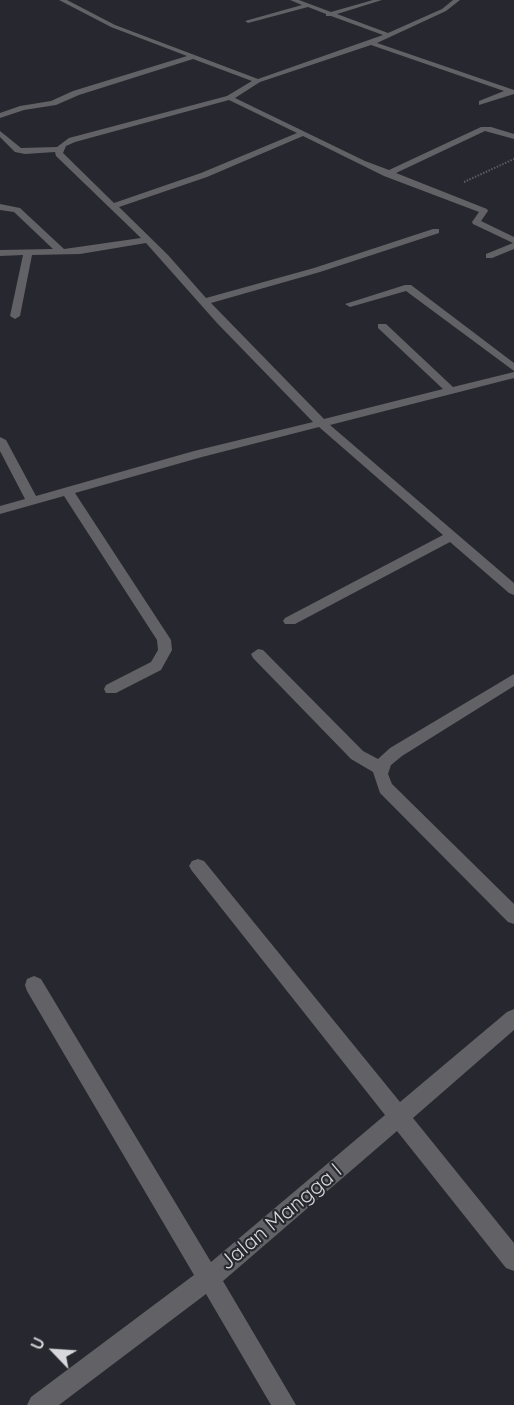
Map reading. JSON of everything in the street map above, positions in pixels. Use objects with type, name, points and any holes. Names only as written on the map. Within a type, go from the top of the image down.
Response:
[{"type":"street","points":[[62,0],[113,26],[258,81]]},
{"type":"street","points":[[293,0],[328,15],[388,35]]},
{"type":"street","points":[[328,15],[374,0]]},
{"type":"street","points":[[0,133],[18,150],[25,152],[59,149],[72,140],[88,135],[230,98],[258,81],[372,43],[444,10],[457,0]]},
{"type":"street","points":[[248,21],[306,6]]},
{"type":"street","points":[[372,43],[512,92]]},
{"type":"street","points":[[0,116],[23,108],[48,104],[191,57]]},
{"type":"street","points":[[482,103],[512,92]]},
{"type":"street","points":[[230,98],[387,174],[482,210],[484,212],[477,222],[514,241]]},
{"type":"street","points":[[387,174],[484,129],[491,129],[514,137]]},
{"type":"street","points":[[112,206],[204,175],[303,133]]},
{"type":"street","points":[[59,149],[59,154],[148,240],[204,302],[321,423],[514,590]]},
{"type":"street","points":[[0,207],[17,210],[61,251]]},
{"type":"street","points":[[204,302],[317,270],[436,231]]},
{"type":"street","points":[[0,253],[80,251],[148,240]]},
{"type":"street","points":[[489,256],[514,246]]},
{"type":"street","points":[[15,316],[28,252]]},
{"type":"street","points":[[350,304],[408,287],[514,368]]},
{"type":"street","points":[[382,326],[450,390]]},
{"type":"street","points":[[0,510],[198,454],[514,375]]},
{"type":"street","points":[[0,440],[33,502]]},
{"type":"street","points":[[68,492],[164,640],[165,650],[156,666],[111,689]]},
{"type":"street","points":[[290,621],[451,536]]},
{"type":"street","points":[[258,654],[357,755],[380,768]]},
{"type":"street","points":[[514,679],[396,752],[380,768],[386,788],[514,916]]},
{"type":"street","points":[[198,866],[514,1260]]},
{"type":"street","points":[[34,985],[284,1405]]},
{"type":"street","name":"Jalan Mangga I","points":[[39,1405],[209,1278],[514,1018]]},
{"type":"path","points":[[439,193],[514,159]]}]
